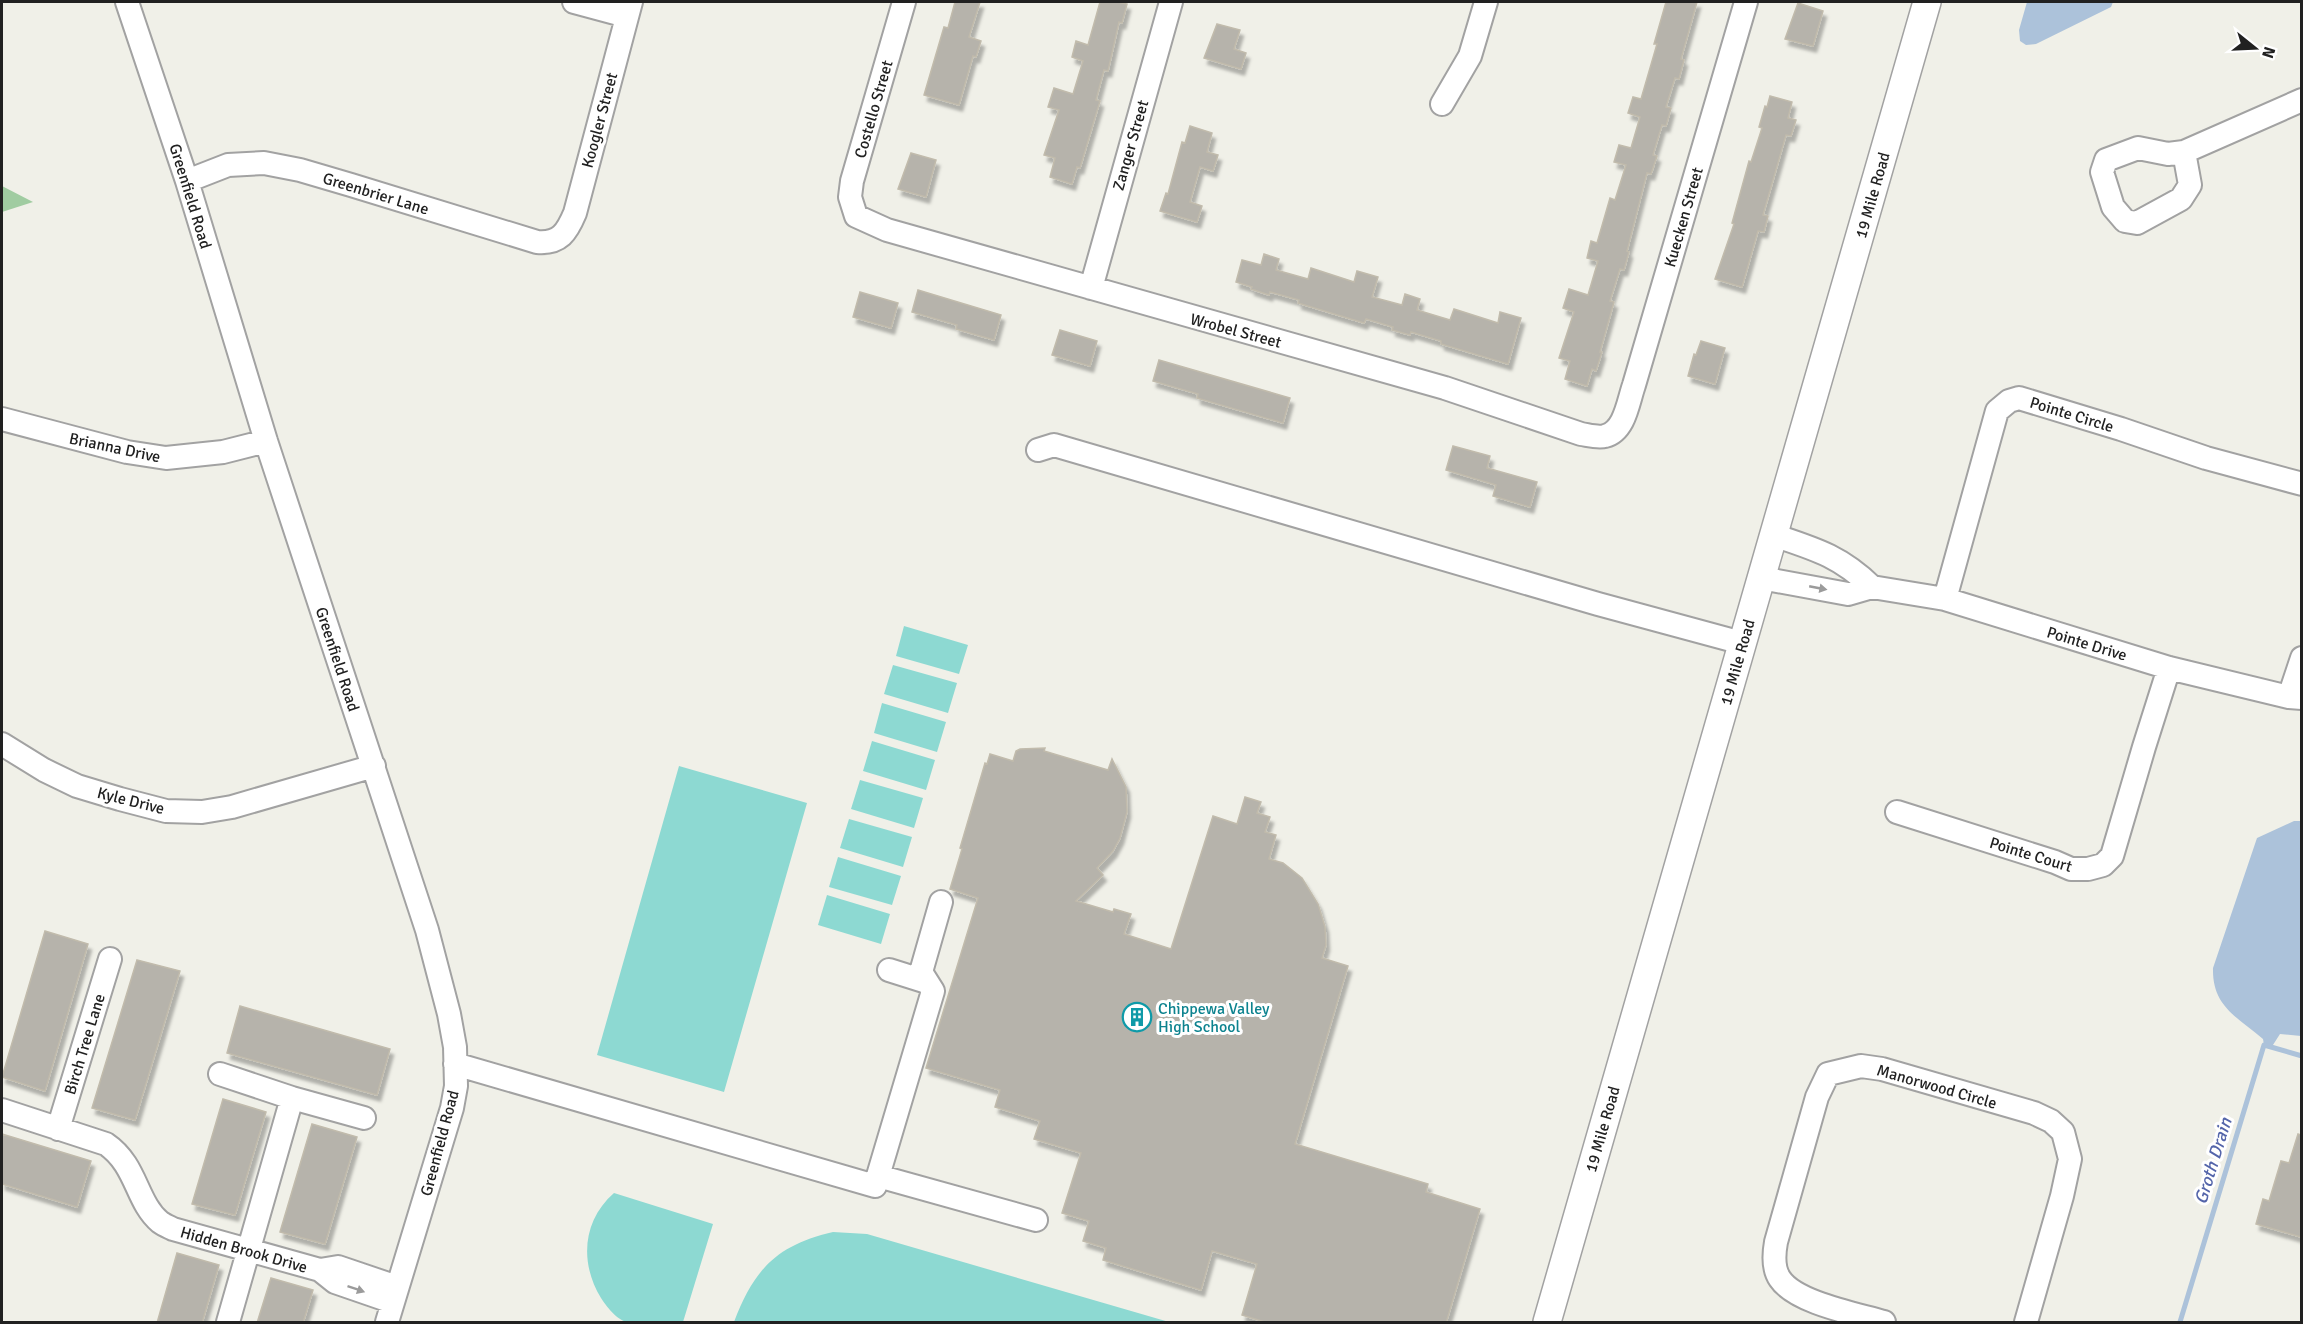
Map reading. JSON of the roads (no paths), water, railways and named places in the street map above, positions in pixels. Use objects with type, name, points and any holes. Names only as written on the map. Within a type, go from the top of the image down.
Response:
[{"type":"street","name":"Greenfield Road","points":[[127,2],[187,181],[266,441],[374,766],[440,976],[451,1025],[456,1086],[452,1108],[393,1304]]},
{"type":"street","points":[[574,2],[628,9]]},
{"type":"street","name":"Costello Street","points":[[856,216],[850,197],[852,181],[904,2]]},
{"type":"street","name":"Zanger Street","points":[[1090,288],[1171,2]]},
{"type":"street","points":[[1442,104],[1470,56],[1486,2]]},
{"type":"street","name":"Kuecken Street","points":[[1616,431],[1622,421],[1634,385],[1746,2]]},
{"type":"street","name":"19 Mile Road","points":[[1547,1323],[1927,2]]},
{"type":"street","name":"Koogler Street","points":[[562,237],[575,213],[628,9]]},
{"type":"street","points":[[2184,152],[2301,100]]},
{"type":"street","name":"Greenbrier Lane","points":[[187,181],[228,165],[264,163],[341,182],[537,242],[554,241],[562,237]]},
{"type":"street","name":"Wrobel Street","points":[[856,216],[886,230],[1445,388],[1581,434],[1604,437],[1616,431]]},
{"type":"street","name":"Pointe Circle","points":[[1945,599],[1997,411],[2009,401],[2019,398],[2206,458],[2301,484]]},
{"type":"street","name":"Brianna Drive","points":[[2,419],[107,447],[166,458],[223,452],[266,441]]},
{"type":"street","points":[[1038,450],[1054,446],[1598,604],[1742,643]]},
{"type":"street","points":[[1773,535],[1832,556],[1855,570],[1872,587]]},
{"type":"street","name":"Pointe Drive","points":[[1761,578],[1848,594],[1872,587],[1945,599],[2169,668],[2295,698]]},
{"type":"street","points":[[2295,698],[2301,658]]},
{"type":"street","name":"Pointe Court","points":[[1897,812],[2071,869],[2088,869],[2103,865],[2112,856],[2118,839],[2169,668]]},
{"type":"street","name":"Kyle Drive","points":[[2,744],[44,770],[77,786],[120,800],[166,811],[201,812],[232,807],[374,766]]},
{"type":"street","points":[[455,1064],[875,1186],[933,991],[921,972],[941,902]]},
{"type":"street","name":"Birch Tree Lane","points":[[58,1129],[110,959]]},
{"type":"street","points":[[889,970],[927,982]]},
{"type":"street","name":"Manorwood Circle","points":[[1884,1323],[1797,1294],[1779,1279],[1774,1256],[1817,1096],[1828,1074],[1861,1066],[1882,1069],[2034,1113],[2051,1121],[2062,1132],[2070,1159],[2062,1196],[2026,1323]]},
{"type":"street","points":[[220,1074],[292,1098],[364,1118]]},
{"type":"street","points":[[228,1323],[292,1098]]},
{"type":"street","name":"Hidden Brook Drive","points":[[2,1110],[106,1144],[119,1153],[148,1207],[160,1222],[173,1229],[320,1270],[338,1267],[393,1304]]},
{"type":"street","points":[[878,1176],[1036,1220]]},
{"type":"waterway","name":"Groth Drain","points":[[2180,1322],[2264,1045],[2302,1056]]},
{"type":"place","name":"Chippewa Valley High School","points":[[1137,1017]]}]
